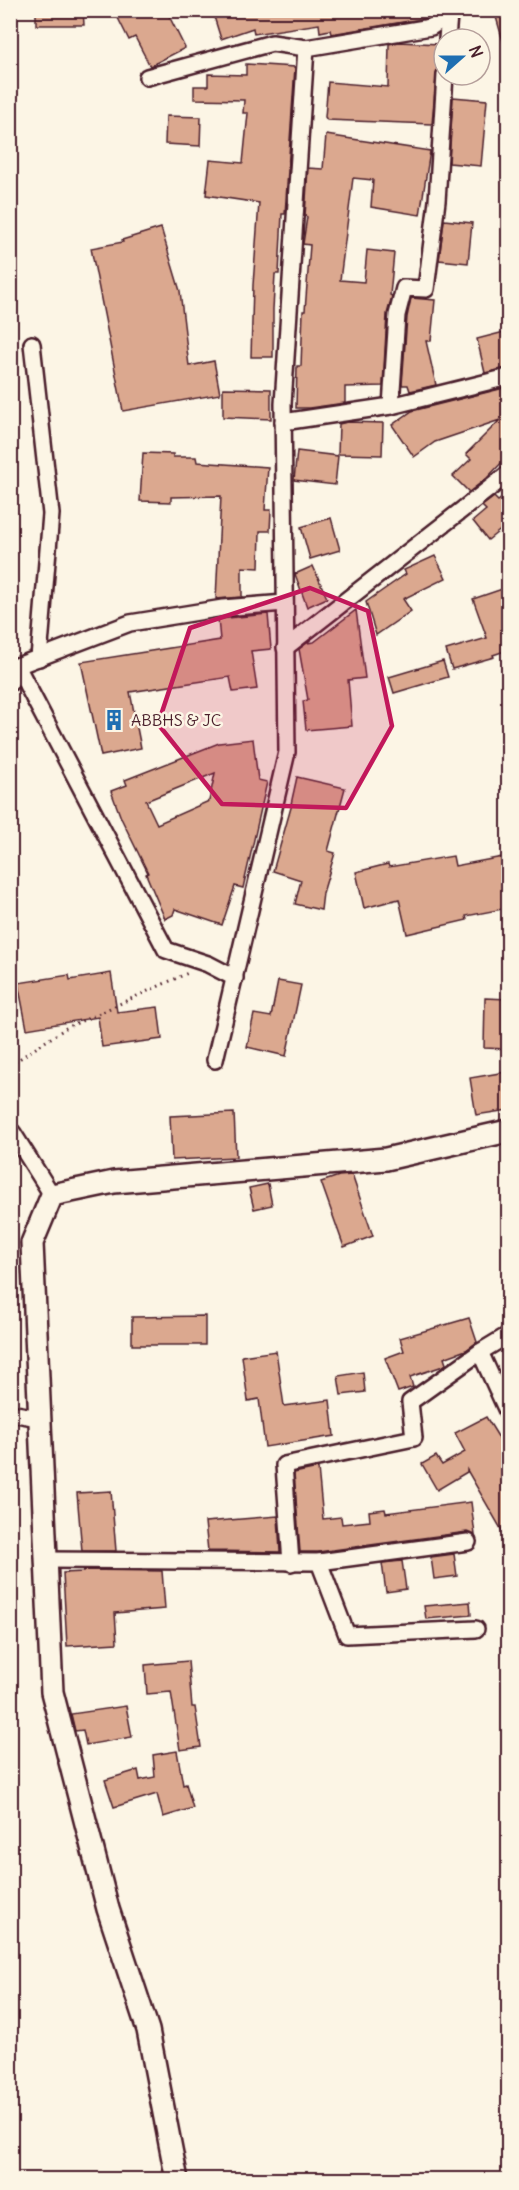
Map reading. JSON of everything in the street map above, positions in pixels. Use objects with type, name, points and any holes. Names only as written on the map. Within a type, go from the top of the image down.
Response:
[{"type":"main road","points":[[177,2180],[148,2030],[108,1909],[52,1692],[32,1243],[52,1195],[114,1182],[386,1160],[508,1131]]},
{"type":"street","points":[[147,77],[272,43],[306,48],[430,27],[453,13]]},
{"type":"street","points":[[215,1060],[287,752],[283,422],[306,48]]},
{"type":"street","points":[[391,406],[397,315],[404,288],[426,289],[437,201],[444,87]]},
{"type":"street","points":[[32,344],[51,513],[39,658]]},
{"type":"street","points":[[283,422],[391,406],[508,377]]},
{"type":"street","points":[[285,648],[508,474]]},
{"type":"street","points":[[10,683],[17,666],[129,623],[223,608],[285,603]]},
{"type":"street","points":[[17,666],[166,950],[208,964],[235,978]]},
{"type":"street","points":[[10,1134],[13,1134],[52,1195]]},
{"type":"street","points":[[291,1563],[284,1465],[414,1438],[410,1402],[508,1335]]},
{"type":"street","points":[[480,1352],[508,1413]]},
{"type":"street","points":[[10,1413],[39,1418]]},
{"type":"street","points":[[46,1560],[319,1562],[468,1542]]},
{"type":"street","points":[[319,1562],[347,1635],[476,1629]]},
{"type":"path","points":[[10,1065],[66,1028],[208,964]]},
{"type":"highlighted area","points":[[310,588],[368,611],[392,726],[346,808],[222,804],[158,724],[190,628]]},
{"type":"building","points":[[36,10],[83,10],[84,25],[36,25]]},
{"type":"building","points":[[114,10],[166,10],[185,48],[150,66],[135,37],[129,40]]},
{"type":"building","points":[[212,10],[438,10],[427,18],[331,34],[330,30],[320,32],[319,24],[254,34],[253,28],[221,39]]},
{"type":"building","points":[[494,10],[508,10],[508,47],[505,48]]},
{"type":"building","points":[[399,42],[432,44],[432,87],[435,87],[432,124],[327,120],[325,117],[328,82],[388,87],[389,44]]},
{"type":"building","points":[[246,64],[295,67],[285,214],[282,214],[279,274],[275,274],[273,357],[251,357],[259,203],[206,195],[210,160],[243,163],[248,113],[243,113],[244,100],[194,99],[194,86],[208,86],[208,74],[246,75]]},
{"type":"building","points":[[453,97],[487,100],[481,166],[449,163]]},
{"type":"building","points":[[166,116],[201,117],[200,146],[165,144]]},
{"type":"building","points":[[326,135],[430,151],[420,215],[371,207],[373,180],[353,178],[340,280],[364,282],[367,250],[394,253],[390,295],[392,296],[387,314],[383,386],[345,387],[345,403],[296,408],[297,366],[301,366],[303,311],[305,311],[310,245],[303,244],[307,217],[305,216],[308,168],[323,169]]},
{"type":"building","points":[[444,220],[472,223],[468,263],[439,260]]},
{"type":"building","points":[[161,228],[180,291],[189,366],[214,361],[220,394],[123,411],[91,248],[123,242],[122,240]]},
{"type":"building","points":[[411,298],[435,300],[431,341],[426,341],[436,385],[410,391],[408,385],[402,385],[407,317]]},
{"type":"building","points":[[508,331],[508,368],[485,373],[477,339]]},
{"type":"building","points":[[508,387],[508,456],[487,478],[469,492],[453,476],[471,459],[466,454],[500,420],[435,442],[414,457],[392,425],[412,411]]},
{"type":"building","points":[[223,388],[271,389],[271,419],[223,417]]},
{"type":"building","points":[[347,422],[383,423],[382,455],[338,454],[339,424]]},
{"type":"building","points":[[297,451],[338,456],[335,485],[294,480]]},
{"type":"building","points":[[143,453],[196,457],[197,462],[268,467],[265,510],[271,510],[270,531],[260,531],[259,568],[242,567],[242,597],[216,599],[221,496],[171,497],[171,502],[140,501]]},
{"type":"building","points":[[494,497],[498,501],[503,497],[508,505],[508,524],[488,540],[473,521],[486,510],[482,506]]},
{"type":"building","points":[[331,518],[340,550],[310,559],[301,527]]},
{"type":"building","points":[[435,556],[446,578],[403,599],[411,611],[376,635],[366,602],[406,574],[404,570]]},
{"type":"building","points":[[313,566],[327,598],[307,607],[295,574]]},
{"type":"building","points":[[508,587],[508,650],[493,655],[494,657],[452,669],[446,650],[487,638],[473,599]]},
{"type":"building","points":[[356,610],[365,678],[348,680],[352,726],[306,730],[303,701],[308,700],[299,649],[307,643],[314,642]]},
{"type":"building","name":"ABBHS & JC","points":[[268,614],[271,649],[251,651],[257,689],[233,692],[230,677],[130,692],[141,748],[101,756],[81,662],[220,640],[218,619]]},
{"type":"building","points":[[443,661],[448,677],[394,693],[389,677]]},
{"type":"building","points":[[253,739],[258,780],[267,782],[243,888],[235,886],[222,925],[175,909],[173,915],[165,919],[146,874],[148,873],[121,818],[111,791],[127,785],[125,780],[219,743]],"holes":[[[215,773],[209,801],[157,824],[146,801]]]},
{"type":"building","points":[[297,777],[345,788],[328,851],[335,853],[323,893],[321,910],[295,904],[301,880],[273,871],[292,804]]},
{"type":"building","points":[[453,856],[455,866],[508,856],[508,908],[466,916],[467,920],[407,934],[399,899],[364,908],[356,872],[388,864],[389,867]]},
{"type":"building","points":[[111,973],[117,1012],[158,1007],[162,1039],[102,1047],[98,1017],[27,1029],[18,983],[69,975],[70,980]]},
{"type":"building","points":[[278,981],[301,985],[286,1056],[247,1047],[254,1014],[271,1017]]},
{"type":"building","points":[[485,998],[508,999],[508,1049],[484,1048]]},
{"type":"building","points":[[506,1072],[508,1110],[476,1115],[470,1078]]},
{"type":"building","points":[[234,1113],[236,1157],[172,1160],[170,1116]]},
{"type":"building","points":[[352,1175],[373,1236],[344,1247],[321,1182],[339,1176]]},
{"type":"building","points":[[268,1184],[272,1205],[254,1209],[249,1188]]},
{"type":"building","points":[[205,1316],[205,1345],[132,1345],[132,1317]]},
{"type":"building","points":[[469,1318],[477,1342],[466,1350],[444,1358],[446,1364],[443,1366],[410,1377],[413,1387],[398,1392],[385,1358],[404,1351],[400,1338]]},
{"type":"building","points":[[276,1351],[284,1406],[330,1400],[334,1436],[265,1447],[259,1399],[248,1401],[242,1356]]},
{"type":"building","points":[[363,1372],[365,1392],[341,1395],[338,1376]]},
{"type":"building","points":[[486,1417],[507,1451],[502,1453],[508,1466],[508,1541],[467,1470],[437,1490],[422,1464],[436,1456],[442,1465],[465,1452],[455,1433]]},
{"type":"building","points":[[318,1468],[323,1519],[341,1517],[342,1524],[370,1521],[369,1511],[385,1509],[386,1513],[471,1502],[475,1535],[467,1532],[318,1552],[300,1552],[294,1473]]},
{"type":"building","points":[[111,1491],[116,1551],[82,1551],[77,1493]]},
{"type":"building","points":[[278,1516],[280,1552],[208,1551],[205,1522]]},
{"type":"building","points":[[454,1554],[457,1576],[434,1579],[431,1557]]},
{"type":"building","points":[[402,1561],[406,1589],[386,1592],[382,1563]]},
{"type":"building","points":[[83,1570],[162,1571],[165,1609],[115,1613],[117,1643],[67,1646],[63,1573],[83,1572]]},
{"type":"building","points":[[470,1602],[471,1615],[426,1619],[424,1606]]},
{"type":"building","points":[[188,1661],[192,1707],[195,1707],[201,1747],[180,1750],[171,1692],[147,1694],[145,1665]]},
{"type":"building","points":[[126,1706],[132,1737],[86,1745],[83,1730],[75,1731],[71,1714]]},
{"type":"building","points":[[177,1751],[183,1785],[186,1784],[193,1808],[163,1817],[157,1794],[114,1807],[105,1780],[138,1770],[140,1780],[155,1777],[153,1755]]},
{"type":"place","name":"ABBHS & JC","points":[[114,720]]}]
